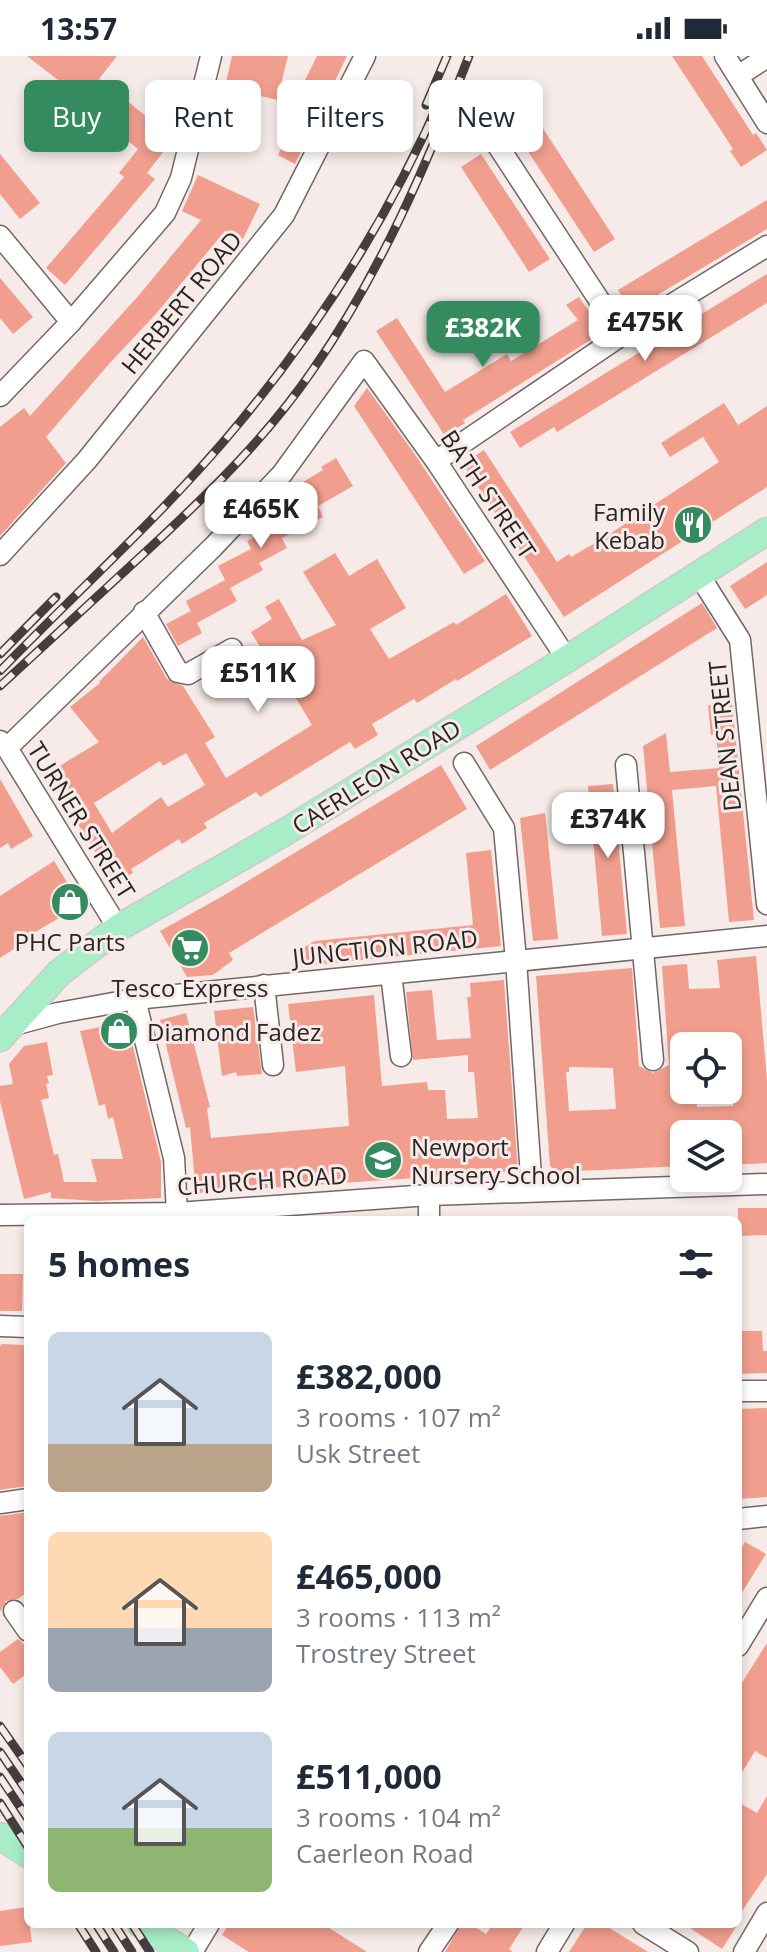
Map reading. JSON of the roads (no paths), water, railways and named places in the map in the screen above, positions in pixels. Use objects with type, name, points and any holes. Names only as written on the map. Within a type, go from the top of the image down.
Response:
[{"type":"main road","name":"CAERLEON ROAD","points":[[5,1032],[59,973],[118,928],[285,832],[567,659],[767,531]]},
{"type":"main road","points":[[0,1836],[24,1851]]},
{"type":"main road","points":[[147,1928],[186,1952]]},
{"type":"street","points":[[4,385],[71,322],[165,213],[177,192],[211,56]]},
{"type":"street","name":"HERBERT ROAD","points":[[0,555],[87,460],[284,215],[365,56]]},
{"type":"street","points":[[725,56],[767,123]]},
{"type":"street","points":[[738,76],[767,57]]},
{"type":"street","points":[[502,152],[622,335]]},
{"type":"street","points":[[0,236],[71,322]]},
{"type":"street","points":[[436,461],[622,335],[767,246]]},
{"type":"street","name":"BATH STREET","points":[[144,612],[214,546],[282,474],[364,361],[436,461],[567,659]]},
{"type":"street","name":"DEAN STREET","points":[[699,575],[740,640],[767,904]]},
{"type":"street","points":[[4,745],[144,612],[178,672],[188,674],[232,649]]},
{"type":"street","name":"TURNER STREET","points":[[4,745],[118,928]]},
{"type":"street","points":[[464,763],[504,828],[532,1191]]},
{"type":"street","points":[[626,765],[653,1060]]},
{"type":"street","name":"JUNCTION ROAD","points":[[5,1032],[58,1013],[135,999],[767,936]]},
{"type":"street","points":[[391,974],[401,1056]]},
{"type":"street","points":[[264,985],[273,1065]]},
{"type":"street","points":[[135,999],[174,1158],[177,1213]]},
{"type":"street","name":"CHURCH ROAD","points":[[97,1216],[429,1195],[767,1184]]},
{"type":"street","points":[[429,1195],[429,1216]]},
{"type":"street","name":"CHURCH ROAD","points":[[1,1210],[33,1216]]},
{"type":"street","points":[[0,1326],[24,1327]]},
{"type":"street","points":[[742,1391],[767,1391]]},
{"type":"street","points":[[0,1503],[24,1500]]},
{"type":"street","points":[[742,1519],[767,1516]]},
{"type":"street","points":[[742,1639],[767,1598]]},
{"type":"street","points":[[14,1611],[24,1625]]},
{"type":"street","points":[[744,1952],[767,1913]]},
{"type":"street","points":[[192,1952],[207,1928]]},
{"type":"street","points":[[429,1952],[445,1928]]},
{"type":"street","points":[[547,1952],[562,1928]]},
{"type":"street","points":[[649,1928],[688,1952]]},
{"type":"railway","points":[[426,105],[447,56]]},
{"type":"railway","points":[[0,686],[208,492],[253,446],[293,397],[337,334],[380,258],[436,138],[469,56]]},
{"type":"railway","points":[[0,671],[183,487],[270,384],[353,265],[429,124]]},
{"type":"railway","points":[[0,654],[56,597]]},
{"type":"railway","points":[[0,1726],[24,1760]]},
{"type":"railway","points":[[0,1752],[24,1787]]},
{"type":"railway","points":[[0,1777],[24,1813]]},
{"type":"railway","points":[[0,1803],[24,1841]]},
{"type":"railway","points":[[81,1928],[96,1952]]},
{"type":"railway","points":[[99,1928],[114,1952]]},
{"type":"railway","points":[[117,1928],[132,1952]]},
{"type":"railway","points":[[135,1928],[150,1952]]},
{"type":"place","name":"Family Kebab","points":[[693,525]]},
{"type":"place","name":"PHC Parts","points":[[70,902]]},
{"type":"place","name":"Tesco Express","points":[[190,948]]},
{"type":"place","name":"Diamond Fadez","points":[[119,1031]]},
{"type":"place","name":"Newport Nursery School","points":[[383,1160]]}]
